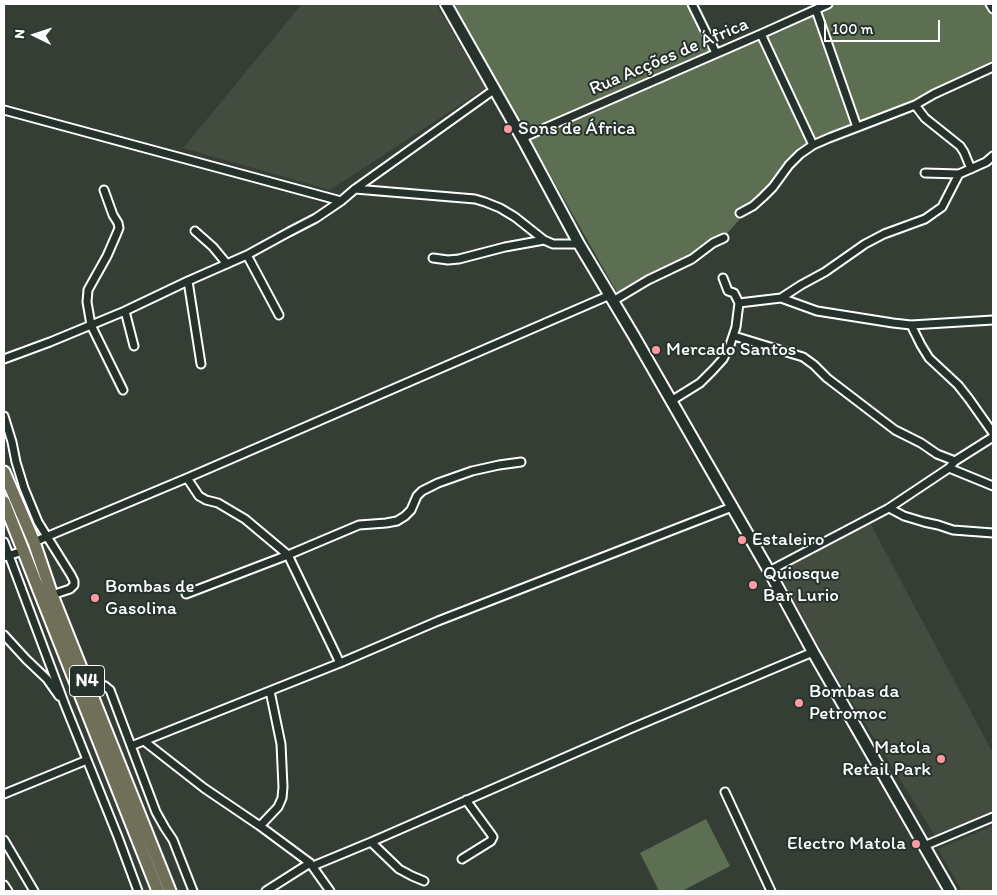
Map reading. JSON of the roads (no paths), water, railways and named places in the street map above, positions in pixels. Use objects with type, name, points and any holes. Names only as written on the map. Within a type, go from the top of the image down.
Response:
[{"type":"highway","name":"N4","points":[[4,472],[34,542],[52,594],[170,891]]},
{"type":"highway","name":"N4","points":[[4,502],[158,891]]},
{"type":"main road","points":[[446,4],[495,89],[579,244],[770,572],[813,652],[950,891]]},
{"type":"street","points":[[692,4],[716,54]]},
{"type":"street","name":"Rua Acções de África","points":[[522,138],[827,4]]},
{"type":"street","points":[[990,4],[993,9]]},
{"type":"street","points":[[816,10],[857,127]]},
{"type":"street","points":[[761,34],[813,146]]},
{"type":"street","points":[[740,213],[764,197],[789,165],[800,154],[813,146],[915,105],[934,94],[993,67]]},
{"type":"street","points":[[4,359],[125,312],[247,255],[316,218],[495,89]]},
{"type":"street","points":[[915,105],[926,118],[960,146],[971,168]]},
{"type":"street","points":[[4,110],[341,201]]},
{"type":"street","points":[[925,173],[959,174],[990,162],[993,156]]},
{"type":"street","points":[[739,303],[781,298],[825,272],[865,244],[884,234],[925,219],[937,212],[942,208],[959,174]]},
{"type":"street","points":[[355,189],[465,198],[486,202],[515,217],[544,240],[553,244],[579,244]]},
{"type":"street","points":[[104,190],[119,228],[107,256],[86,295],[91,325],[123,390]]},
{"type":"street","points":[[195,231],[213,247],[227,264]]},
{"type":"street","points":[[34,542],[612,298],[692,259],[713,243],[724,238]]},
{"type":"street","points":[[433,258],[459,259],[505,247],[544,240]]},
{"type":"street","points":[[247,255],[279,315]]},
{"type":"street","points":[[671,401],[700,383],[713,370],[723,359],[734,336],[739,303],[734,293],[728,291],[723,278]]},
{"type":"street","points":[[188,281],[201,364]]},
{"type":"street","points":[[781,298],[817,311],[911,325],[993,320]]},
{"type":"street","points":[[125,312],[134,346]]},
{"type":"street","points":[[911,325],[930,358],[958,384],[993,433]]},
{"type":"street","points":[[734,336],[803,357],[827,378],[895,430],[921,443],[937,454],[955,461]]},
{"type":"street","points":[[4,416],[24,488],[38,522],[74,581],[74,586],[70,589],[52,594]]},
{"type":"street","points":[[770,572],[890,508],[949,468],[955,461],[993,438]]},
{"type":"street","points":[[186,594],[288,555],[359,525],[398,521],[411,510],[417,496],[422,491],[438,484],[472,471],[521,462]]},
{"type":"street","points":[[949,468],[993,486]]},
{"type":"street","points":[[187,478],[199,496],[218,503],[245,520],[288,555],[340,663]]},
{"type":"street","points":[[131,746],[340,663],[438,621],[732,507]]},
{"type":"street","points":[[890,508],[904,516],[954,530],[992,535]]},
{"type":"street","points":[[4,542],[6,556],[88,760],[138,891]]},
{"type":"street","points":[[6,556],[23,551]]},
{"type":"street","points":[[4,635],[47,679],[65,705]]},
{"type":"street","points":[[266,891],[311,865],[371,842],[632,728],[813,652]]},
{"type":"street","points":[[92,695],[105,686],[110,690],[156,812],[173,840],[193,891]]},
{"type":"street","points":[[260,826],[278,807],[282,798],[283,787],[281,744],[270,691]]},
{"type":"street","points":[[144,740],[204,788],[260,826],[311,865],[330,891]]},
{"type":"street","points":[[4,794],[88,760]]},
{"type":"street","points":[[725,792],[771,891]]},
{"type":"street","points":[[462,859],[491,841],[493,837],[466,800]]},
{"type":"street","points":[[924,846],[993,817]]},
{"type":"street","points":[[4,840],[34,891]]},
{"type":"street","points":[[371,842],[399,870],[424,881]]},
{"type":"street","points":[[4,884],[8,891]]},
{"type":"place","name":"Sons de África","points":[[508,129]]},
{"type":"place","name":"Mercado Santos","points":[[656,350]]},
{"type":"place","name":"Estaleiro","points":[[742,540]]},
{"type":"place","name":"Quiosque Bar Lurio","points":[[753,585]]},
{"type":"place","name":"Bombas de Gasolina","points":[[95,598]]},
{"type":"place","name":"Bombas da Petromoc","points":[[799,703]]},
{"type":"place","name":"Matola Retail Park","points":[[941,759]]},
{"type":"place","name":"Electro Matola","points":[[916,844]]}]
